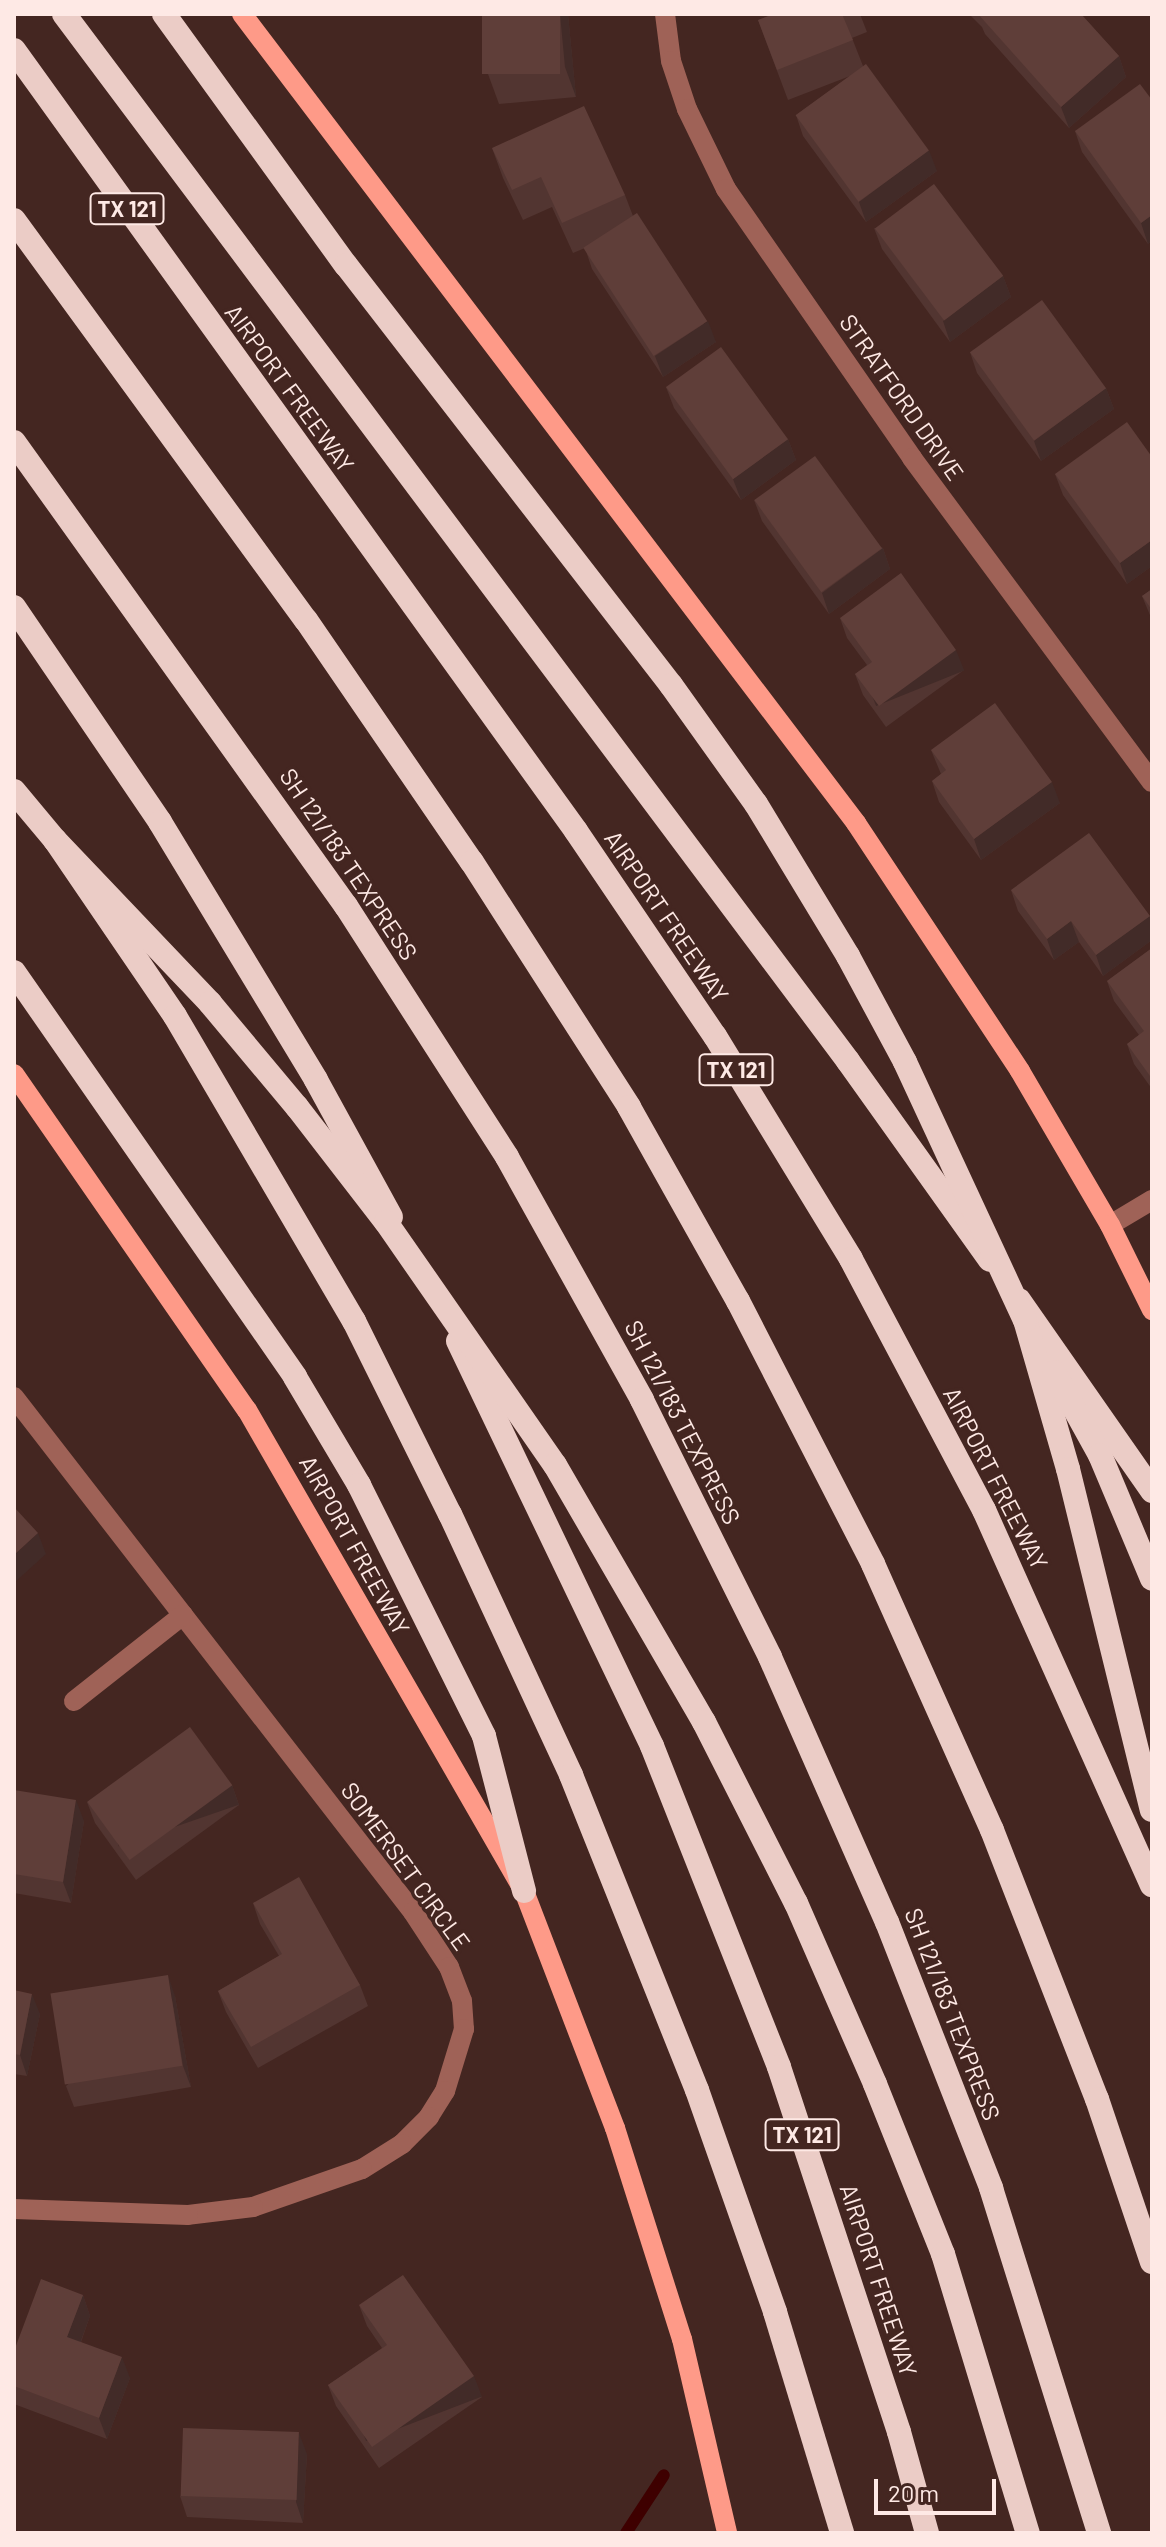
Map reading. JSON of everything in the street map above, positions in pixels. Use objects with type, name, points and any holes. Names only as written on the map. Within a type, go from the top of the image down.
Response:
[{"type":"highway","points":[[64,14],[848,1061],[1152,1491]]},
{"type":"highway","points":[[164,14],[346,265],[671,685],[756,804],[848,956],[947,1147],[1025,1320],[1100,1455],[1152,1579]]},
{"type":"highway","name":"AIRPORT FREEWAY","points":[[14,50],[566,818],[715,1036],[851,1259],[984,1510],[1152,1885]]},
{"type":"highway","points":[[14,220],[306,620],[472,862],[629,1107],[738,1301],[873,1564],[992,1830],[1097,2099],[1152,2262]]},
{"type":"highway","name":"SH 121/183 TEXPRESS","points":[[14,442],[346,906],[507,1157],[642,1400],[770,1657],[887,1922],[991,2188],[1099,2533]]},
{"type":"highway","name":"AIRPORT FREEWAY","points":[[14,607],[160,822],[316,1080],[497,1416],[652,1746],[779,2067],[899,2432],[927,2533]]},
{"type":"highway","points":[[14,791],[55,840],[210,1003],[297,1107],[386,1222],[555,1465],[711,1736],[796,1903],[875,2084],[943,2254],[1028,2533]]},
{"type":"highway","points":[[55,840],[175,1016],[361,1335],[571,1775],[697,2090],[775,2312],[842,2533]]},
{"type":"highway","points":[[14,972],[295,1377],[359,1485],[484,1736],[524,1891]]},
{"type":"highway","points":[[1025,1320],[1068,1469],[1152,1810]]},
{"type":"main road","points":[[242,14],[856,823],[1020,1071],[1110,1225],[1152,1310]]},
{"type":"main road","name":"AIRPORT FREEWAY","points":[[14,1074],[247,1410],[524,1891],[615,2128],[682,2339],[727,2533]]},
{"type":"street","name":"STRATFORD DRIVE","points":[[665,14],[671,61],[683,97],[726,189],[912,458],[1152,782]]},
{"type":"street","points":[[1110,1225],[1152,1200]]},
{"type":"street","name":"SOMERSET CIRCLE","points":[[14,1397],[413,1912],[449,1967],[462,2001],[464,2029],[445,2091],[429,2117],[402,2144],[362,2169],[253,2207],[188,2215],[14,2209]]},
{"type":"street","points":[[74,1701],[183,1615]]},
{"type":"building","points":[[482,14],[560,14],[560,74],[482,74]]},
{"type":"building","points":[[770,14],[842,14],[853,40],[777,70],[758,20]]},
{"type":"building","points":[[978,14],[1081,14],[1119,56],[1061,107]]},
{"type":"building","points":[[866,64],[929,151],[859,202],[796,115]]},
{"type":"building","points":[[1140,84],[1152,100],[1152,215],[1141,223],[1075,131]]},
{"type":"building","points":[[584,106],[625,195],[562,223],[541,177],[512,190],[492,148]]},
{"type":"building","points":[[934,184],[1003,276],[944,320],[875,229]]},
{"type":"building","points":[[637,213],[707,321],[654,356],[583,248]]},
{"type":"building","points":[[1042,300],[1106,388],[1034,440],[970,352]]},
{"type":"building","points":[[721,347],[788,439],[733,479],[666,387]]},
{"type":"building","points":[[1127,422],[1152,457],[1152,540],[1120,563],[1055,474]]},
{"type":"building","points":[[815,456],[882,548],[821,592],[754,500]]},
{"type":"building","points":[[901,573],[956,650],[879,706],[855,674],[872,662],[840,618]]},
{"type":"building","points":[[1152,589],[1152,610],[1142,596]]},
{"type":"building","points":[[995,703],[1052,782],[974,839],[932,781],[946,770],[931,750]]},
{"type":"building","points":[[1089,833],[1150,916],[1096,955],[1071,921],[1047,939],[1011,890]]},
{"type":"building","points":[[1152,948],[1150,1076],[1127,1044],[1144,1031],[1107,981]]},
{"type":"building","points":[[14,1507],[38,1533],[14,1555]]},
{"type":"building","points":[[190,1727],[232,1785],[130,1860],[87,1802]]},
{"type":"building","points":[[14,1790],[76,1800],[63,1882],[14,1874]]},
{"type":"building","points":[[299,1877],[360,1985],[251,2047],[218,1991],[282,1954],[253,1903]]},
{"type":"building","points":[[168,1975],[182,2066],[65,2084],[50,1994]]},
{"type":"building","points":[[14,1990],[32,1994],[20,2055],[14,2054]]},
{"type":"building","points":[[403,2275],[474,2376],[372,2447],[328,2385],[387,2345],[359,2305]]},
{"type":"building","points":[[41,2279],[83,2295],[67,2337],[122,2357],[99,2418],[14,2386],[14,2351]]},
{"type":"building","points":[[183,2428],[299,2432],[297,2500],[181,2496]]},
{"type":"waterway","points":[[626,2533],[664,2475]]}]
